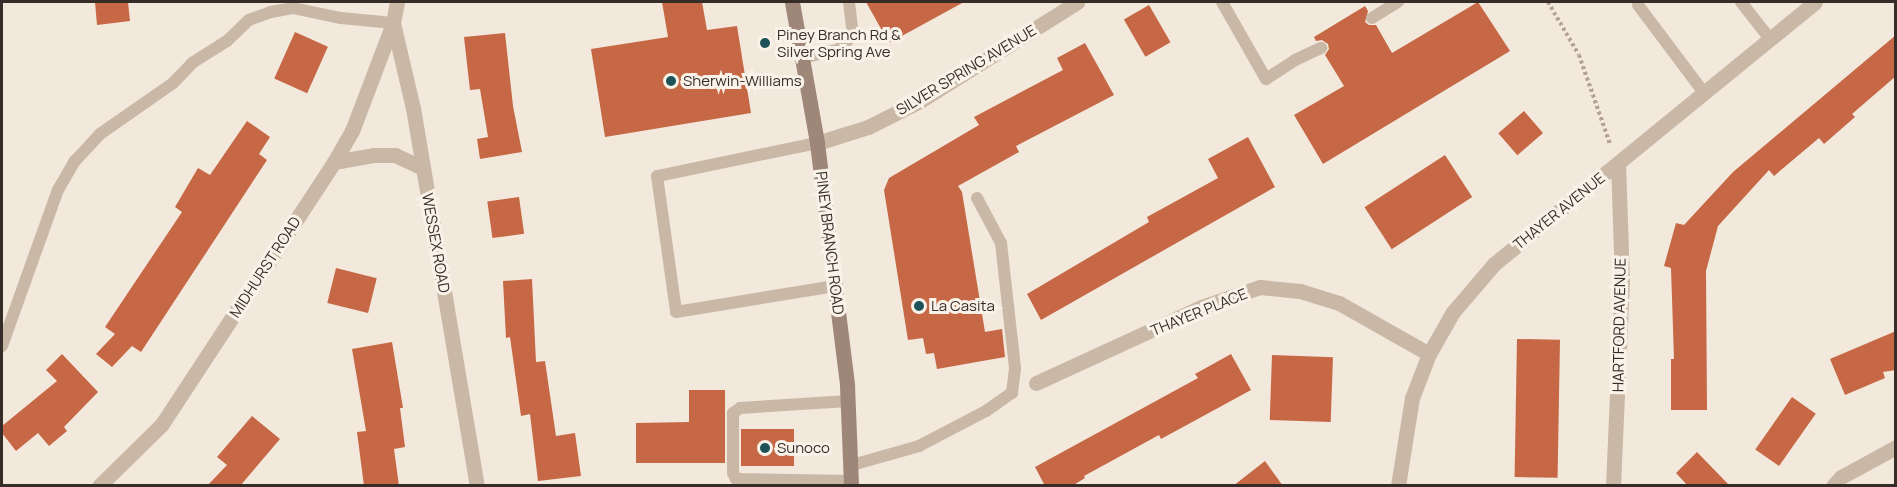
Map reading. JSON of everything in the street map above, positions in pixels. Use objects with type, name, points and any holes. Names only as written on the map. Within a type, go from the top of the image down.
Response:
[{"type":"main road","name":"PINEY BRANCH ROAD","points":[[792,2],[817,143],[835,286],[848,400],[852,483]]},
{"type":"street","name":"WESSEX ROAD","points":[[397,2],[393,23],[413,108],[477,486]]},
{"type":"street","name":"SILVER SPRING AVENUE","points":[[817,143],[868,127],[920,101],[1077,2]]},
{"type":"street","name":"THAYER AVENUE","points":[[1398,486],[1412,398],[1429,354],[1453,312],[1494,264],[1815,2]]},
{"type":"street","name":"MIDHURST ROAD","points":[[99,486],[162,424],[334,162],[352,131],[393,23]]},
{"type":"street","points":[[334,162],[374,155],[395,155],[423,168]]},
{"type":"street","name":"HARTFORD AVENUE","points":[[1613,486],[1622,282],[1618,164]]},
{"type":"street","name":"THAYER PLACE","points":[[1036,384],[1201,307],[1260,287],[1300,291],[1339,303],[1429,354]]},
{"type":"street","points":[[1833,486],[1841,477],[1896,447]]},
{"type":"lane","points":[[801,58],[838,50],[854,35],[849,2]]},
{"type":"lane","points":[[1372,18],[1398,2]]},
{"type":"lane","points":[[1741,2],[1770,39]]},
{"type":"lane","points":[[1227,3],[1266,79],[1295,60],[1321,48]]},
{"type":"lane","points":[[1638,5],[1704,93]]},
{"type":"lane","points":[[2,346],[58,190],[75,161],[100,134],[173,83],[192,63],[227,41],[249,20],[293,8],[341,18],[393,23]]},
{"type":"lane","points":[[817,143],[657,176],[676,312],[835,286]]},
{"type":"lane","points":[[852,465],[919,446],[986,411],[1012,393],[1015,368],[1001,243],[977,198]]},
{"type":"lane","points":[[848,400],[740,408],[734,413],[733,473],[736,479],[767,483],[852,483]]},
{"type":"path","points":[[1548,2],[1579,55],[1618,164]]},
{"type":"building","points":[[95,2],[128,2],[130,21],[97,25]]},
{"type":"building","name":"Sherwin-Williams","points":[[662,2],[702,2],[707,30],[737,26],[751,113],[605,137],[591,49],[668,37]]},
{"type":"building","points":[[866,2],[964,2],[889,43]]},
{"type":"building","points":[[1478,2],[1510,51],[1323,164],[1294,115],[1344,86],[1325,55],[1329,49],[1328,44],[1322,40],[1316,41],[1314,37],[1365,6],[1368,11],[1365,22],[1369,25],[1376,25],[1392,53]]},
{"type":"building","points":[[1149,5],[1170,42],[1145,57],[1124,20]]},
{"type":"building","points":[[295,32],[328,47],[307,93],[274,79]]},
{"type":"building","points":[[505,33],[513,106],[522,152],[480,159],[477,139],[488,137],[480,89],[470,90],[464,37]]},
{"type":"building","points":[[1896,35],[1896,76],[1852,114],[1855,117],[1824,144],[1819,138],[1774,176],[1769,170],[1718,226],[1706,271],[1707,410],[1671,410],[1671,359],[1674,359],[1671,268],[1664,266],[1676,223],[1684,225],[1733,172]]},
{"type":"building","points":[[1085,43],[1114,95],[1016,146],[1019,152],[958,186],[962,192],[985,332],[1002,329],[1005,357],[937,369],[934,353],[926,354],[923,338],[908,340],[884,190],[889,178],[979,125],[974,117],[1063,70],[1057,58]]},
{"type":"building","points":[[1524,111],[1543,133],[1517,155],[1498,133]]},
{"type":"building","points":[[247,121],[270,137],[259,154],[267,160],[141,352],[132,346],[112,367],[96,354],[115,334],[105,327],[182,212],[175,207],[198,168],[210,175]]},
{"type":"building","points":[[1248,137],[1275,187],[1041,320],[1027,294],[1149,222],[1147,217],[1218,178],[1208,159]]},
{"type":"building","points":[[1445,155],[1472,197],[1392,249],[1364,207]]},
{"type":"building","points":[[519,197],[524,234],[492,238],[487,201]]},
{"type":"building","points":[[336,268],[377,278],[368,313],[327,303]]},
{"type":"building","points":[[532,279],[536,362],[545,361],[556,436],[575,433],[581,476],[538,481],[530,414],[521,416],[510,337],[506,338],[503,281]]},
{"type":"building","points":[[1896,331],[1896,370],[1883,372],[1885,378],[1845,395],[1830,359]]},
{"type":"building","points":[[1517,339],[1560,340],[1558,478],[1515,477]]},
{"type":"building","points":[[392,342],[403,408],[400,408],[405,447],[394,449],[399,486],[364,486],[357,432],[366,431],[352,349]]},
{"type":"building","points":[[62,354],[98,392],[64,427],[67,431],[49,446],[38,433],[16,451],[2,433],[2,426],[57,381],[46,370]]},
{"type":"building","points":[[1231,354],[1251,390],[1161,439],[1159,435],[1084,476],[1085,478],[1072,486],[1045,486],[1035,467],[1198,378],[1195,374]]},
{"type":"building","points":[[1272,355],[1333,357],[1331,422],[1270,420]]},
{"type":"building","points":[[689,390],[725,390],[725,463],[636,463],[636,423],[689,422]]},
{"type":"building","points":[[1792,397],[1816,414],[1779,466],[1755,449]]},
{"type":"building","points":[[252,416],[280,439],[240,486],[207,486],[227,465],[217,457]]},
{"type":"building","name":"Sunoco","points":[[741,429],[794,429],[794,466],[741,466]]},
{"type":"building","points":[[1697,452],[1730,486],[1688,486],[1676,473]]},
{"type":"building","points":[[1265,461],[1283,486],[1233,486]]},
{"type":"place","name":"Piney Branch Rd & Silver Spring Ave","points":[[765,43]]},
{"type":"place","name":"Sherwin-Williams","points":[[671,81]]},
{"type":"place","name":"La Casita","points":[[919,306]]},
{"type":"place","name":"Sunoco","points":[[765,448]]}]
